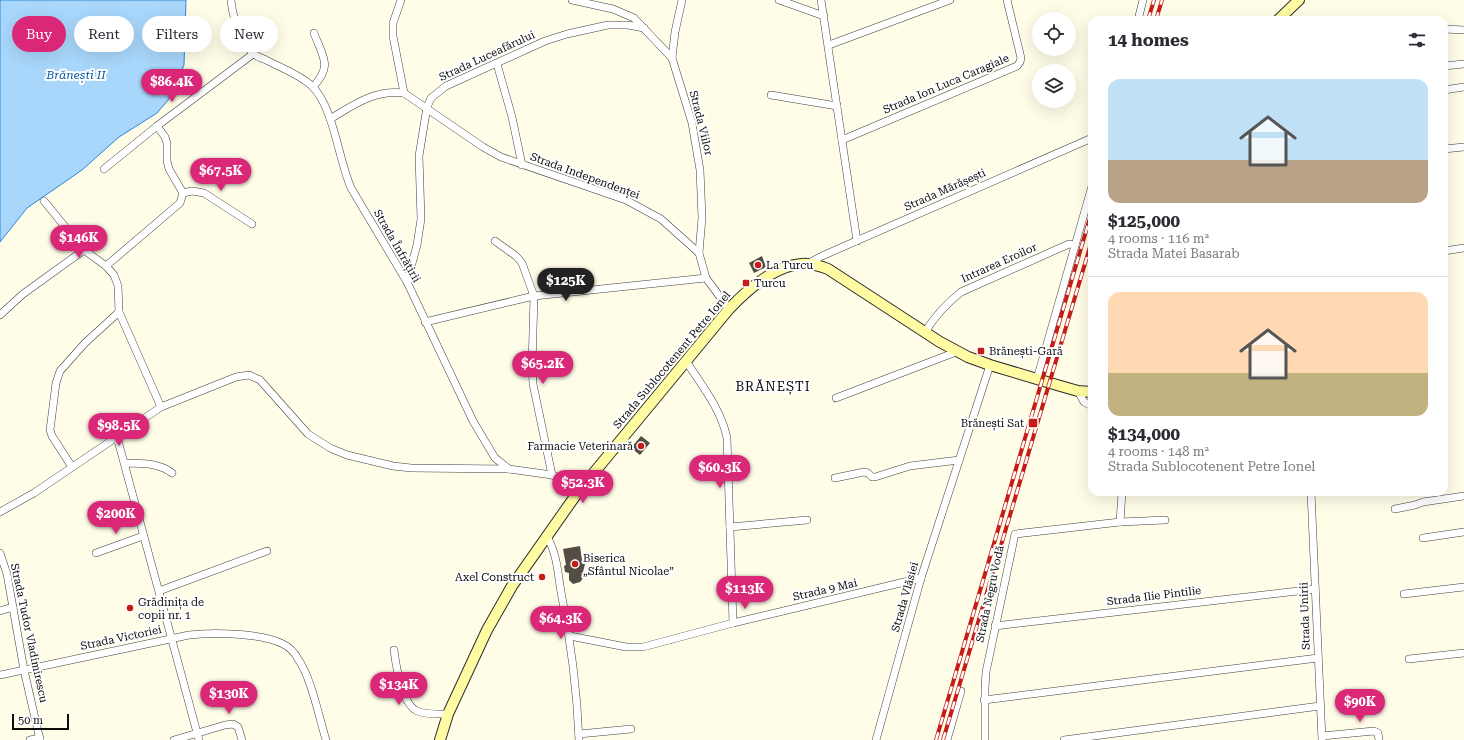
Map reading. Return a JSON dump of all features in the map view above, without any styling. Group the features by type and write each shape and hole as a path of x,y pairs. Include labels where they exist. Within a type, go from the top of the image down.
{"main road":[{"path":"1284,16 1299,0"},
{"name":"Strada Sublocotenent Petre Ionel","path":"440,740 448,714 495,614 512,586 578,492 729,309 754,286 776,273 793,266 807,264 819,266 836,273 956,352 990,365 1078,391 1088,392"}],"street":[{"path":"104,169 156,126 254,54 238,28 234,16 232,0"},
{"path":"330,119 375,95 394,92 404,93 393,36 393,23 401,0"},
{"path":"572,0 624,13 634,18 672,58"},
{"name":"Strada Viilor","path":"682,0 675,32 672,58 692,123 700,170 702,218 699,253"},
{"path":"779,0 824,16"},
{"path":"821,0 857,241"},
{"path":"829,46 950,0"},
{"name":"Strada Ion Luca Caragiale","path":"842,140 1017,66 1021,58 1007,0"},
{"path":"1139,16 1143,0"},
{"name":"Strada Luceafărului","path":"407,282 417,245 421,219 419,156 427,107 431,98 446,86 545,41 573,32 608,25 628,25 644,28"},
{"path":"1448,29 1464,30"},
{"path":"313,87 322,78 325,69 325,62 314,33"},
{"name":"Strada Înfrățirii","path":"254,54 299,76 313,87 330,119 342,166 351,188 407,282 473,421 495,458 509,469"},
{"path":"497,64 512,117 522,165"},
{"path":"1448,66 1464,64"},
{"path":"1448,89 1464,87"},
{"name":"Strada Independenței","path":"404,93 427,107 483,147 501,156 522,165 621,198 639,206 661,219 699,253"},
{"path":"771,95 837,106"},
{"path":"106,266 180,203 183,193 169,169 167,161 167,143 165,137 156,126"},
{"name":"Strada Mărășești","path":"807,264 1088,140"},
{"path":"1448,148 1464,146"},
{"path":"183,193 192,191 204,193 252,224"},
{"path":"1037,379 1088,200"},
{"path":"44,201 84,250 106,266 114,275 118,286 119,312 161,407"},
{"path":"496,241 516,256 522,263 534,296 532,366 533,384 552,475"},
{"name":"Intrarea Eroilor","path":"925,332 937,314 948,302 972,286 1069,244 1075,245"},
{"path":"1448,250 1464,248"},
{"path":"0,315 28,290 84,250"},
{"path":"699,253 706,278 729,309"},
{"path":"425,322 534,296 706,278"},
{"path":"72,467 52,436 50,430 57,377 65,365 119,312"},
{"path":"836,398 956,352"},
{"path":"686,362 718,411 725,428 727,438 733,623"},
{"name":"Strada Vlăsiei","path":"876,740 922,578 990,365"},
{"path":"0,512 34,493 161,407 236,377 249,375 260,380 308,434 330,448 347,455 393,466 432,470 509,469 552,475 568,482 578,492"},
{"path":"1078,391 1084,402 1088,404"},
{"path":"117,437 199,737"},
{"path":"835,478 864,472 868,473 872,477 875,477 910,466 959,460"},
{"path":"125,463 158,465 172,473"},
{"path":"1120,522 1122,496"},
{"name":"Strada Unirii","path":"1311,496 1322,738"},
{"path":"1394,509 1411,507 1423,502 1464,496"},
{"path":"730,527 807,520"},
{"name":"Strada Negru Vodă","path":"985,740 984,700 986,672 1014,534 1120,522 1165,520"},
{"path":"1423,538 1464,532"},
{"path":"96,553 143,536"},
{"path":"547,537 553,550 570,636 577,689 579,737 630,729"},
{"path":"158,590 267,551"},
{"name":"Strada Tudor Vladimirescu","path":"0,553 7,574 24,670 40,739"},
{"name":"Strada 9 Mai","path":"570,636 626,647 639,647 922,578"},
{"path":"1404,594 1464,587"},
{"name":"Strada Ilie Pintilie","path":"995,626 1315,589"},
{"path":"0,611 13,607"},
{"name":"Strada Victoriei","path":"0,675 197,634 214,633 249,636 283,644 290,649 298,659 306,675 326,740"},
{"path":"394,650 396,666 408,704 418,712 448,714"},
{"path":"1409,659 1464,653"},
{"path":"984,700 1318,658"},
{"path":"947,740 961,690"},
{"path":"1064,740 1320,706"},
{"path":"174,740 199,737 233,724 238,727 242,740"},
{"path":"1322,738 1374,731 1378,734 1379,740"},
{"path":"30,740 40,739"}],"water":[{"name":"Brănești II","path":"0,0 186,0 186,16 142,16 142,52 184,52 184,65 169,99 157,113 119,137 82,170 27,208 0,242"}],"building":[{"name":"La Turcu","path":"762,256 766,267 754,273 749,263"},
{"name":"Farmacie Veterinară","path":"641,436 650,443 640,455 631,448"},
{"name":"Biserica „Sfântul Nicolae”","path":"580,546 582,560 585,564 583,572 584,577 580,582 573,584 569,580 569,573 565,572 564,566 566,565 563,549"}],"railway":[{"path":"1149,16 1154,0"},
{"path":"1157,16 1162,0"},
{"path":"936,740 1088,225"},
{"path":"943,740 1088,253"}],"place":[{"name":"La Turcu","path":"758,265"},
{"name":"Turcu","path":"746,283"},
{"name":"Brănești-Gară","path":"981,351"},
{"name":"Brănești Sat","path":"1033,423"},
{"name":"Farmacie Veterinară","path":"641,446"},
{"name":"Biserica „Sfântul Nicolae”","path":"575,564"},
{"name":"Axel Construct","path":"542,577"},
{"name":"Grădinița de copii nr. 1","path":"130,608"}],"district":[{"name":"BRĂNEȘTI","path":"773,386"}]}
